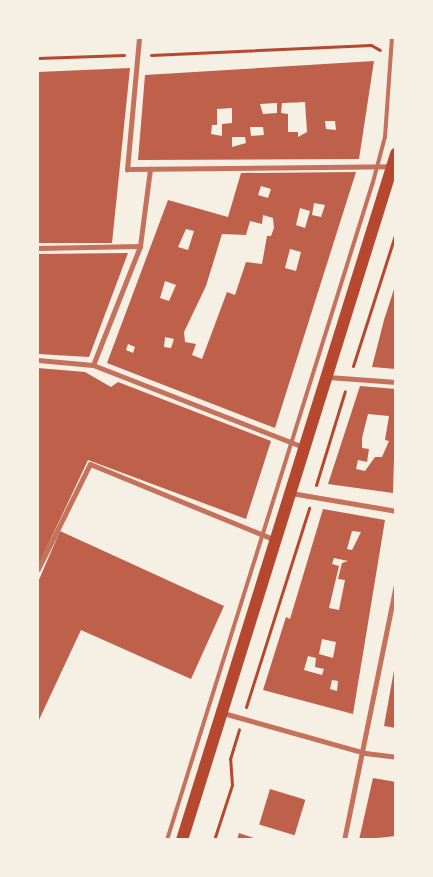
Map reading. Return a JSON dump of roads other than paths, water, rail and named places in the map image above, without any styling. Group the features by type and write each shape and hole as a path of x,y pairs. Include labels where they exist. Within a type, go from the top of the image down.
{"main road":[{"path":"182,840 325,377 391,189 394,160"}],"street":[{"path":"139,38 126,169 377,166 394,160"},
{"path":"93,365 140,246 150,169"},
{"path":"38,248 140,246"},
{"path":"38,360 93,365 304,447"},
{"path":"325,377 396,382"},
{"path":"38,569 90,464 276,540"},
{"path":"290,493 396,512"},
{"path":"344,840 365,753 396,584"},
{"path":"222,712 365,753 396,757"}],"lane":[{"path":"167,840 377,166 385,137 392,38"}]}
